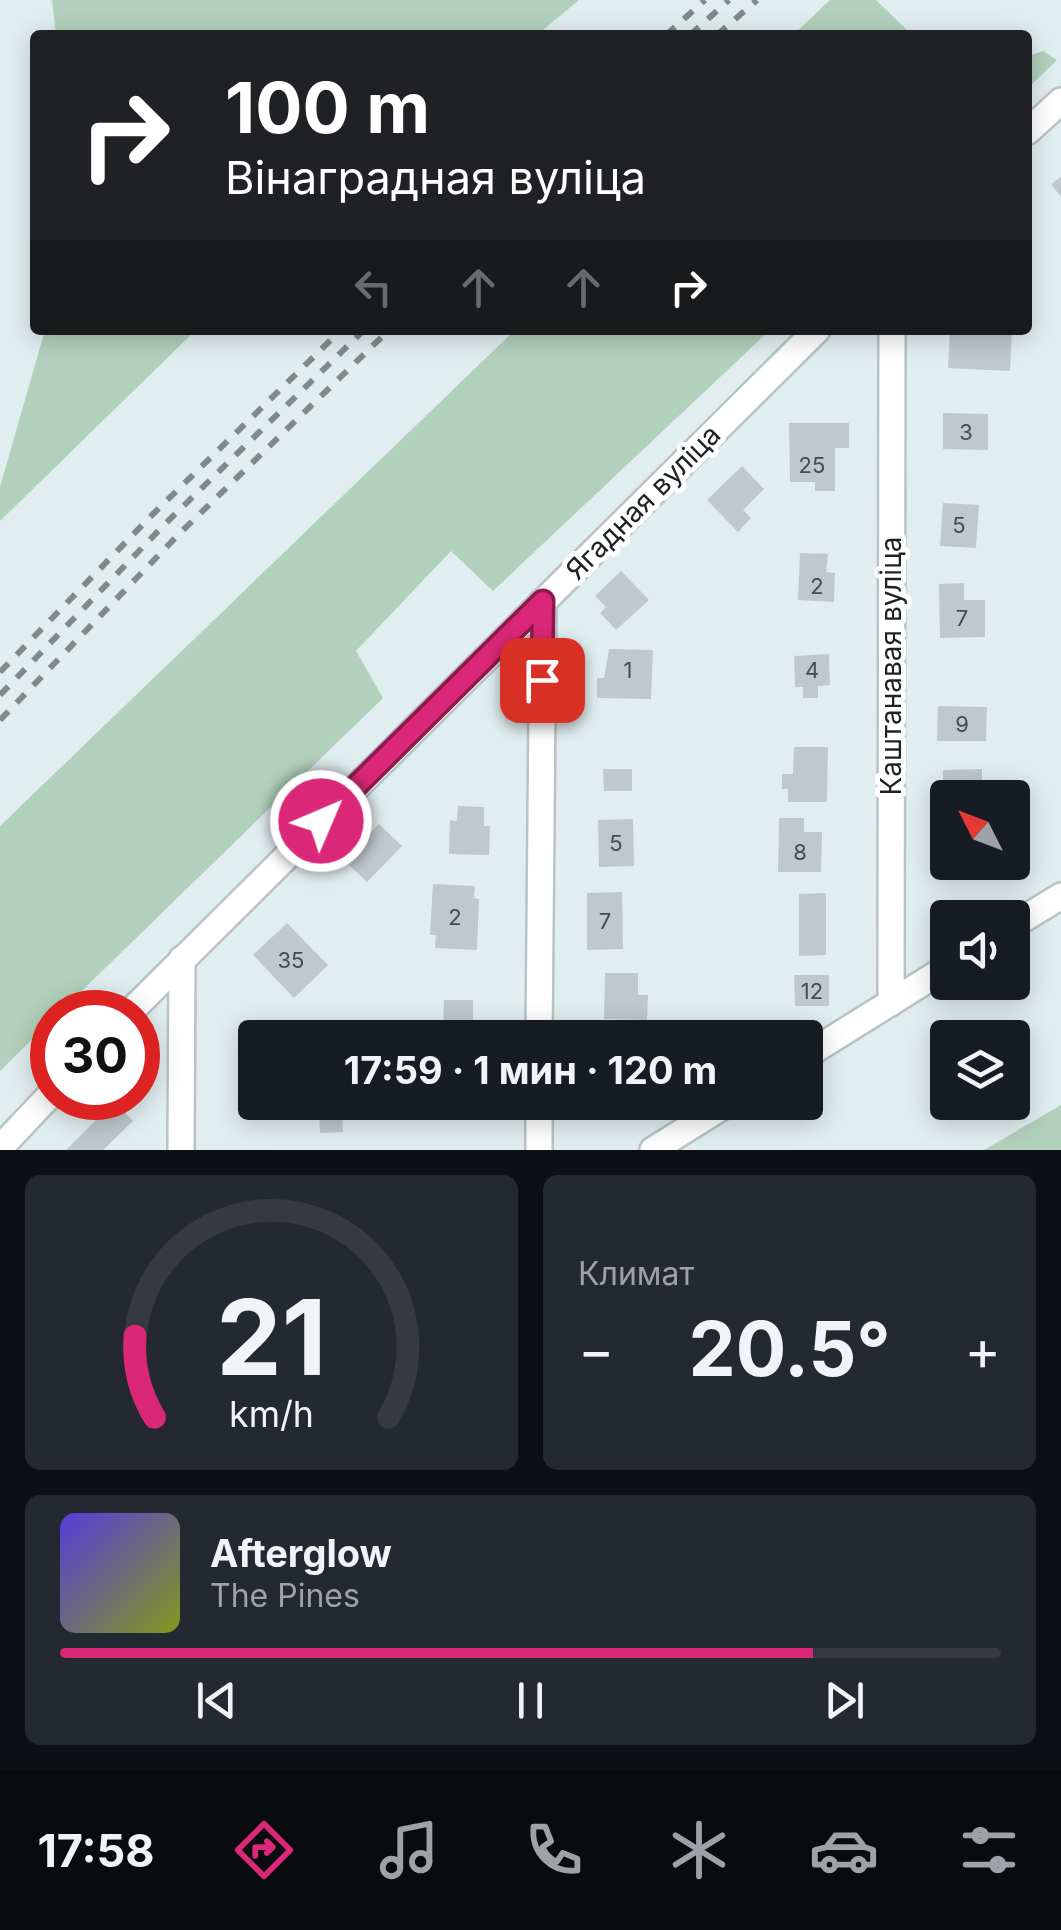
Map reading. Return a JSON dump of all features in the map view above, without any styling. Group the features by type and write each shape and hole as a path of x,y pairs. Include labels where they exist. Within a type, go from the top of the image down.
{"street":[{"path":"1032,127 1061,100"},
{"name":"Ягадная вуліца","path":"152,990 812,335"},
{"name":"Каштанавая вуліца","path":"891,1003 892,335"},
{"path":"540,1020 543,601"},
{"path":"1030,915 1061,896"},
{"path":"182,959 182,1150"},
{"path":"823,1045 930,979"},
{"path":"0,1148 30,1116"},
{"path":"538,1150 539,1120"},
{"path":"653,1150 701,1120"}],"green space":[{"path":"52,0 579,0 543,30 55,30"},
{"path":"830,0 876,0 907,30 798,30"},
{"path":"1043,51 1057,60 1032,84 1032,55"},
{"path":"44,335 191,335 0,521 0,487"},
{"path":"510,335 765,335 493,591 451,551 356,651 383,698 83,990 30,990 30,1042 0,1071 0,826"},
{"path":"1061,1105 1061,1150 984,1150"}],"building":[{"path":"1061,177 1061,197 1051,184"},
{"path":"950,335 1012,335 1010,371 948,368"},
{"path":"943,413 988,414 988,450 943,449"},
{"path":"789,423 849,423 849,448 835,448 835,491 815,491 815,482 790,482"},
{"path":"742,466 764,489 743,510 751,518 738,532 707,500"},
{"path":"943,503 979,505 976,548 940,546"},
{"path":"800,553 828,554 826,572 835,573 834,602 798,600"},
{"path":"621,571 649,600 616,630 600,613 606,607 595,596"},
{"path":"964,583 964,600 985,600 985,637 940,638 939,584"},
{"path":"609,649 653,650 651,699 597,698 597,678 604,678"},
{"path":"829,654 830,685 818,686 818,698 803,698 803,687 795,687 794,656"},
{"path":"938,706 987,707 986,741 937,741"},
{"path":"794,747 828,747 827,802 788,802 788,789 782,789 782,774 793,774"},
{"path":"603,769 632,769 632,791 604,791"},
{"path":"982,769 982,780 943,780 943,770"},
{"path":"458,806 484,807 484,826 490,826 489,855 449,854 450,820 457,821"},
{"path":"779,818 804,818 804,832 822,832 821,872 778,872"},
{"path":"633,819 634,866 599,867 598,820"},
{"path":"379,824 402,846 367,882 344,860"},
{"path":"433,884 475,886 474,898 479,899 477,950 435,948 436,935 430,935"},
{"path":"622,892 623,949 587,950 587,893"},
{"path":"826,893 826,955 799,956 799,894"},
{"path":"287,923 328,965 294,998 253,955"},
{"path":"605,973 638,973 638,995 648,995 647,1020 604,1019"},
{"path":"794,975 829,975 829,1006 795,1006"},
{"path":"444,1000 473,1000 473,1020 443,1020"},
{"path":"96,1120 133,1121 103,1150 66,1150"},
{"path":"320,1120 342,1120 343,1132 320,1133"}],"railway":[{"path":"672,30 705,0"},
{"path":"696,30 729,0"},
{"path":"723,30 757,0"},
{"path":"0,672 152,515 336,335"},
{"path":"0,695 166,523 359,335"},
{"path":"0,720 179,534 384,335"}],"route":[{"path":"321,821 543,601 542,680"}]}
